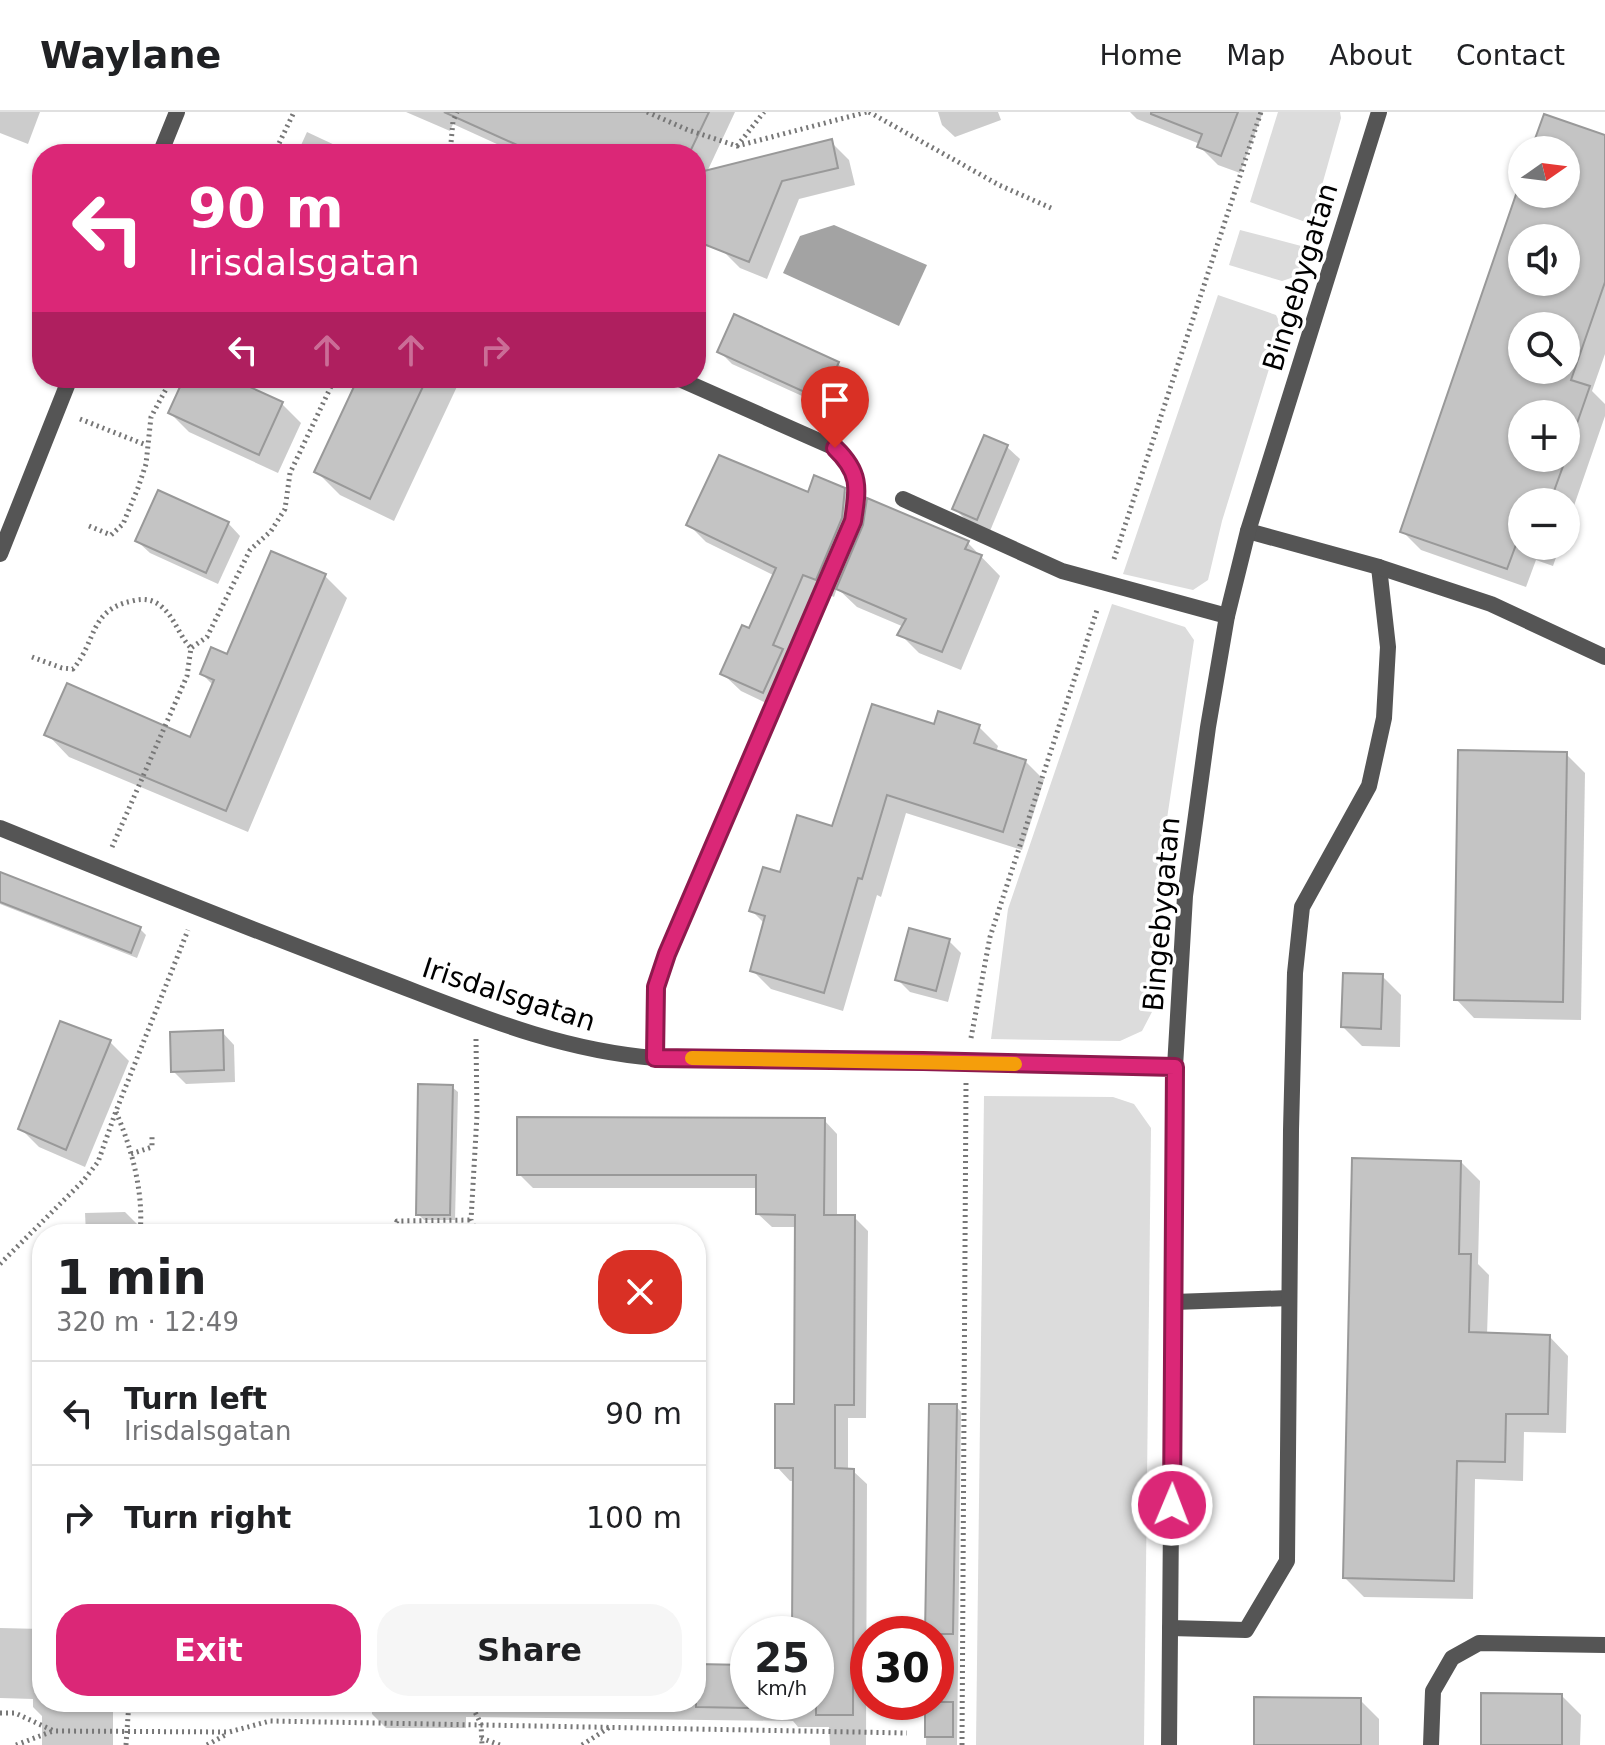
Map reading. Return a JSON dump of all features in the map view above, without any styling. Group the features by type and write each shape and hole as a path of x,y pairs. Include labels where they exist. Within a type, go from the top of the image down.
{"street":[{"path":"164,144 177,112"},
{"name":"Bingebygatan","path":"1169,1745 1175,1067 1185,896 1227,616 1248,531 1379,112"},
{"path":"0,554 66,388"},
{"path":"655,1058 656,987 667,954 853,521 858,490 849,462 835,448 700,388"},
{"path":"903,499 1062,571 1227,616"},
{"path":"1248,531 1379,567 1491,604 1605,657"},
{"path":"1170,1628 1246,1630 1287,1561 1295,973 1302,907 1369,786 1384,718 1388,647 1379,567"},
{"name":"Irisdalsgatan","path":"0,828 475,1014 540,1038 611,1054 655,1058 1175,1067"},
{"path":"1174,1302 1289,1298"},
{"path":"1431,1745 1433,1691 1452,1658 1479,1643 1605,1645"}],"path":[{"path":"279,144 294,112"},
{"path":"451,144 457,112"},
{"path":"647,112 737,146 868,112 999,185 1051,208"},
{"path":"737,146 764,112"},
{"path":"89,526 111,535 123,524 146,464 151,417 167,388"},
{"path":"102,870 187,676 191,648 207,637 250,550 271,531 285,509 290,473 330,388"},
{"path":"57,410 146,445"},
{"path":"32,657 73,669 81,660 102,614 114,606 148,599 169,614 180,637 191,648"},
{"path":"40,1224 98,1162 197,907"},
{"path":"473,1224 477,1115 475,1014"},
{"path":"962,1745 967,1062"},
{"path":"116,1111 138,1183 140,1224"},
{"path":"131,1154 152,1147 152,1134"},
{"path":"396,1224 397,1221 471,1220"},
{"path":"0,1264 32,1232"},
{"path":"126,1745 129,1712"},
{"path":"475,1712 481,1724 481,1742 500,1745"},
{"path":"0,1713 15,1713 54,1731"},
{"path":"207,1745 229,1732 270,1721 907,1733"},
{"path":"582,1745 611,1726"},
{"path":"16,1745 54,1731 229,1732"}],"shaded area":[{"path":"1278,112 1340,112 1341,118 1311,224 1250,202"},
{"path":"834,225 927,265 899,326 783,273 800,236"},
{"path":"1240,230 1305,247 1297,276 1282,281 1229,265"},
{"path":"1218,295 1276,315 1282,327 1222,521 1208,580 1193,590 1123,574"},
{"path":"1112,604 1185,627 1194,640 1163,845 1153,1010 1142,1031 1120,1041 991,1039 1008,909"},
{"path":"984,1096 1113,1097 1134,1104 1151,1128 1144,1745 976,1745"}],"building":[{"path":"444,112 709,112 694,144 515,144"},
{"path":"1151,112 1238,112 1221,156 1197,147 1202,134"},
{"path":"1544,114 1605,135 1605,282 1580,354 1580,312 1508,312 1508,384 1580,383 1590,386 1580,415 1580,400 1508,400 1508,472 1561,472 1555,488 1508,488 1510,560 1507,569 1400,532 1511,208 1580,208 1580,136 1536,136"},
{"path":"832,139 838,168 782,181 749,262 706,245 706,170"},
{"path":"734,314 839,362 822,400 717,352"},
{"path":"179,388 252,388 283,402 259,455 168,413"},
{"path":"353,388 422,388 370,499 314,472"},
{"path":"984,435 1008,445 977,520 952,509"},
{"path":"719,455 808,492 814,475 845,488 842,518 816,580 803,575 773,645 783,649 763,693 720,674 742,625 749,628 776,568 686,525"},
{"path":"158,490 229,522 206,573 135,541"},
{"path":"867,498 969,541 965,549 982,555 942,652 897,635 906,619 836,589 863,525"},
{"path":"271,551 326,574 226,811 44,735 67,683 190,737 214,680 200,674 211,647 227,654"},
{"path":"872,704 934,724 938,711 980,725 974,743 1026,760 1003,832 887,795 862,879 858,878 824,993 750,971 765,916 749,911 763,867 780,872 797,815 832,826"},
{"path":"1458,750 1567,752 1563,1002 1454,1000"},
{"path":"0,872 141,927 131,953 0,902"},
{"path":"909,928 950,939 936,991 895,980"},
{"path":"1343,973 1383,974 1381,1029 1341,1027"},
{"path":"60,1021 111,1040 66,1150 18,1129"},
{"path":"223,1030 224,1070 171,1072 170,1032"},
{"path":"418,1084 453,1085 450,1215 416,1215"},
{"path":"517,1117 825,1118 824,1215 855,1215 854,1405 835,1405 835,1468 854,1469 850,1715 834,1715 834,1616 792,1616 793,1468 775,1468 775,1404 794,1404 795,1215 756,1214 756,1175 517,1175"},
{"path":"1352,1158 1461,1161 1459,1254 1471,1254 1469,1332 1550,1335 1548,1414 1506,1414 1505,1462 1457,1461 1454,1581 1343,1578"},
{"path":"929,1404 957,1404 953,1616 925,1616"},
{"path":"706,1664 730,1665 730,1708 706,1707"},
{"path":"1481,1693 1562,1694 1562,1745 1481,1745"},
{"path":"1254,1697 1361,1698 1361,1745 1254,1745"},
{"path":"925,1720 953,1720 953,1737 925,1737"}],"slow traffic":[{"path":"692,1058 1015,1064"}],"route":[{"path":"835,448 849,462 858,490 853,521 667,954 656,987 655,1058 1175,1067 1172,1505"}]}
